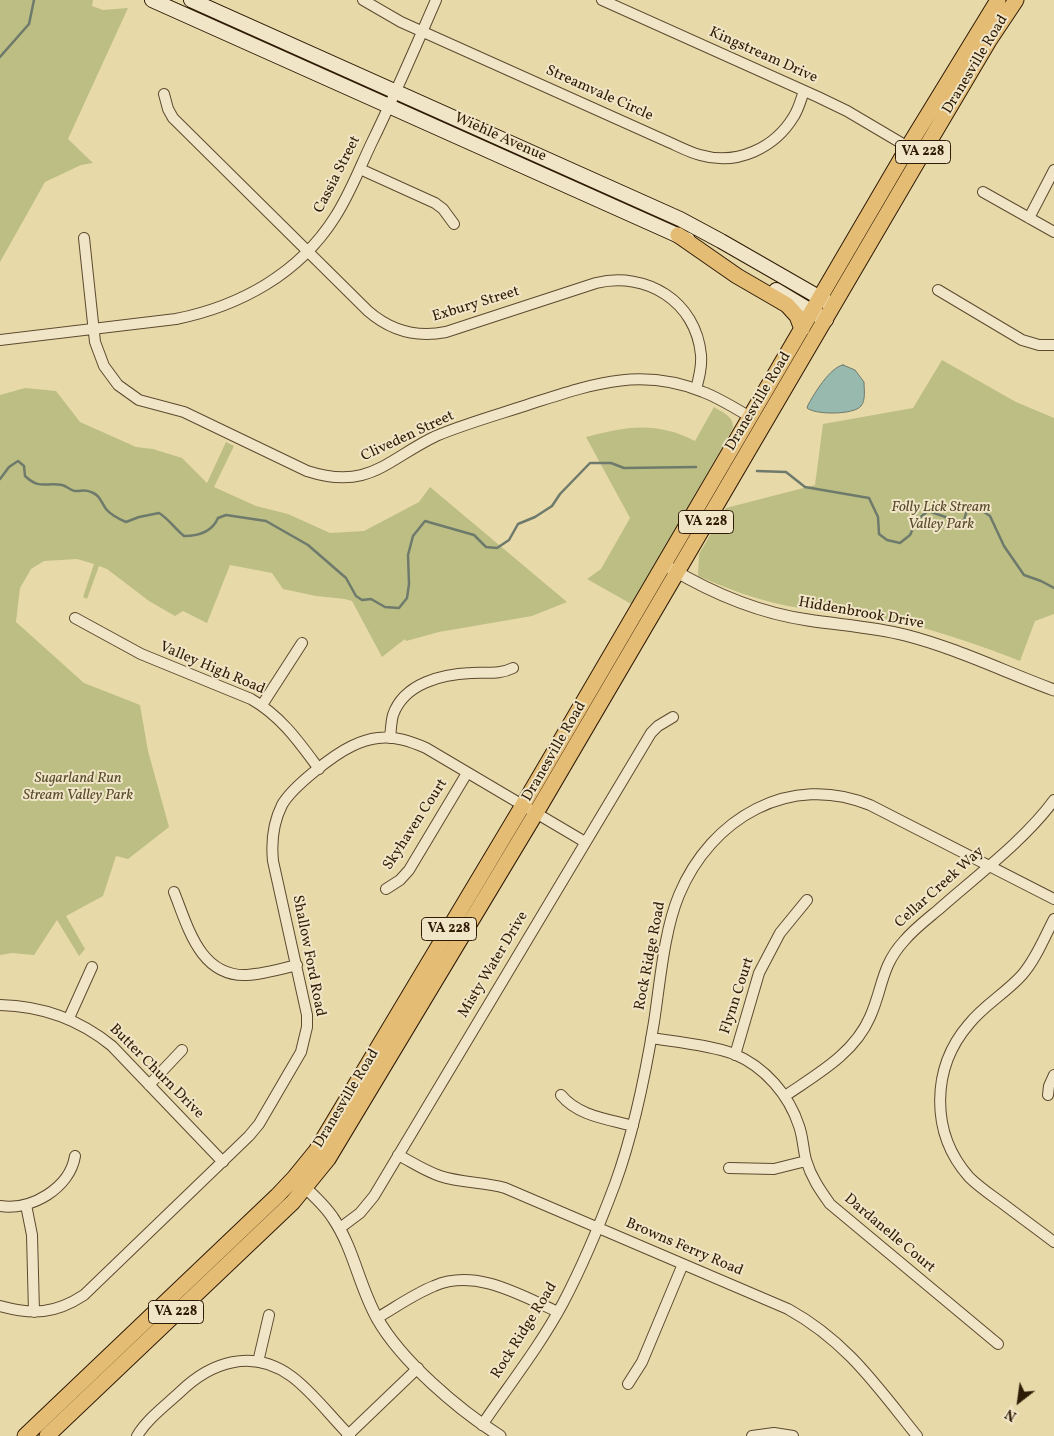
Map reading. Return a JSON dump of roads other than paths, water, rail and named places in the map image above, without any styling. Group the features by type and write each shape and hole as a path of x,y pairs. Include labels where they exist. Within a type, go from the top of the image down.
{"main road":[{"name":"Wiehle Avenue","path":"152,0 678,235 819,316"},
{"name":"Wiehle Avenue","path":"191,0 698,228 827,302"},
{"name":"Dranesville Road","path":"46,1436 300,1183 324,1138 529,809 819,316 908,147 998,0"},
{"name":"Dranesville Road","path":"827,302 1016,0"},
{"path":"678,235 737,276 787,305 797,316 802,329"},
{"name":"Dranesville Road","path":"670,569 750,417 802,329 819,316"},
{"name":"Dranesville Road","path":"26,1436 300,1183"}],"street":[{"name":"Streamvale Circle","path":"362,0 383,13 422,31 664,140 699,155 712,158 736,157 766,146 787,127 795,115 804,91"},
{"name":"Cassia Street","path":"0,340 176,319 214,310 255,292 291,267 308,252 345,200 396,92 436,0"},
{"name":"Kingstream Drive","path":"602,0 621,4 847,111 908,147"},
{"name":"Exbury Street","path":"164,94 173,118 376,318 398,330 422,335 446,332 605,281 628,280 651,286 674,301 684,311 694,327 701,356 696,389"},
{"path":"360,169 435,203 444,209 454,224"},
{"path":"1029,218 1054,170"},
{"path":"983,192 1054,232"},
{"name":"Cliveden Street","path":"84,238 95,342 104,366 118,385 128,393 150,404 184,412 307,471 332,477 359,476 372,472 437,436 604,382 639,379 658,380 696,389 750,417"},
{"path":"938,290 1022,340 1039,345 1054,345"},
{"name":"Hiddenbrook Drive","path":"670,569 728,598 750,606 806,620 903,634 930,642 1054,690"},
{"name":"Valley High Road","path":"75,618 141,654 262,705 289,728 319,769"},
{"path":"262,705 302,643"},
{"path":"390,738 397,708 408,695 421,685 447,675 496,674 513,668"},
{"name":"Misty Water Drive","path":"340,1228 360,1213 369,1203 651,733 658,726 673,717"},
{"name":"Shallow Ford Road","path":"0,1306 34,1312 60,1308 84,1294 249,1136 301,1052 308,1015 273,861 272,839 277,818 283,804 296,788 319,769 352,745 365,741 390,738 404,740 426,748 585,842"},
{"name":"Skyhaven Court","path":"386,889 400,880 409,870 467,773"},
{"name":"Rock Ridge Road","path":"482,1425 558,1312 597,1227 615,1183 633,1126 651,1038 669,928 680,895 696,863 713,842 731,825 773,801 797,795 822,794 848,798 870,805 1054,899"},
{"name":"Cellar Creek Way","path":"785,1096 829,1066 850,1048 871,1016 886,967 902,942 1029,829 1054,800"},
{"path":"174,892 196,945 203,955 220,969 233,974 245,975 297,965"},
{"name":"Flynn Court","path":"735,1055 751,996 763,964 780,933 807,900"},
{"path":"1054,919 1038,951 1023,974 975,1017 959,1036 949,1055 942,1076 940,1104 941,1119 947,1140 962,1168 982,1188 1054,1242"},
{"path":"69,1018 92,966"},
{"name":"Butter Churn Drive","path":"0,1005 38,1008 69,1018 106,1041 223,1162"},
{"name":"Dardanelle Court","path":"651,1038 710,1048 735,1055 761,1070 785,1096 799,1125 806,1161 813,1178 830,1204 998,1344"},
{"path":"149,1084 182,1050"},
{"path":"1048,1095 1049,1086 1054,1075"},
{"path":"561,1095 567,1102 584,1112 633,1126"},
{"name":"Browns Ferry Road","path":"398,1155 440,1176 505,1188 788,1309 822,1330 852,1357 917,1436"},
{"path":"0,1206 26,1205 49,1193 70,1171 75,1156"},
{"path":"729,1168 774,1169 806,1161"},
{"path":"300,1183 328,1211 340,1228 351,1252 366,1296 377,1318 389,1335 448,1398 482,1425 500,1436"},
{"path":"26,1205 32,1235 34,1312"},
{"path":"628,1384 642,1362 684,1264"},
{"path":"377,1318 435,1285 454,1280 492,1284 558,1312"},
{"path":"258,1362 269,1314"},
{"path":"137,1436 146,1424 197,1376 207,1370 233,1362 258,1362 270,1365 290,1375 348,1435 418,1368"},
{"path":"752,1436 774,1433 793,1436"}],"water":[{"path":"843,365 855,370 864,382 863,404 851,411 834,413 818,412 807,408 814,394 828,376"}],"waterway":[{"path":"0,57 29,24 34,0"},
{"path":"0,479 9,467 18,461 24,466 25,476 35,483 62,485 74,491 85,490 94,493 110,513 126,522 159,513 184,536 204,532 212,527 218,518 226,515 266,521 308,545 346,578 356,596 362,600 371,599 385,607 399,608 407,598 409,584 408,555 413,536 425,521 474,535 486,547 497,548 509,540 518,524 535,517 552,506 560,494 590,463 611,463 624,468 696,467"},
{"path":"757,471 786,472 805,487 869,498 878,517 879,534 887,540 900,543 910,535 917,520 928,511 957,521 964,520 967,510 976,507 990,516 1004,546 1024,575 1054,588"}],"park label":[{"name":"Folly Lick Stream Valley Park","path":"941,516"},
{"name":"Sugarland Run Stream Valley Park","path":"78,788"}]}
